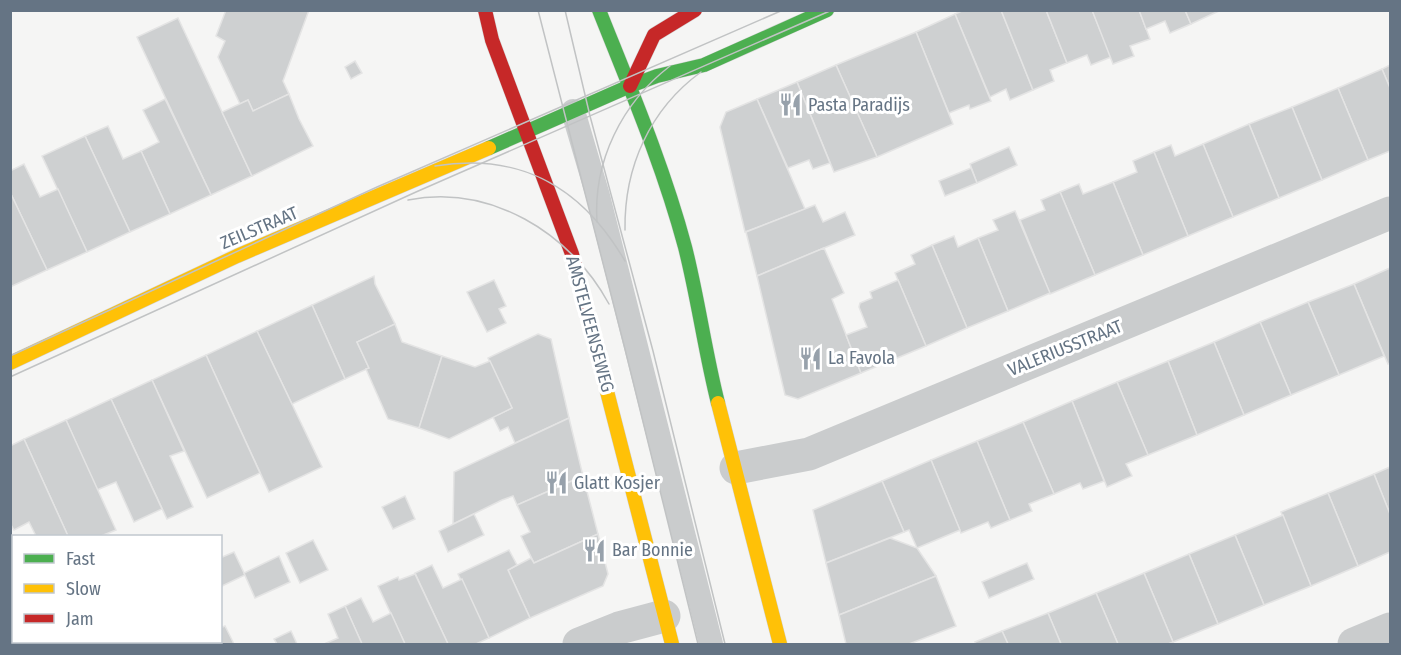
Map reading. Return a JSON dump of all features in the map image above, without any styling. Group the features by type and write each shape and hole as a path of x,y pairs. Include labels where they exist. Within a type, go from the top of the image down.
{"main road":[{"name":"AMSTELVEENSEWEG","path":"485,10 492,40 572,254 668,630"},
{"path":"599,10 661,167 685,248 706,356 780,645"},
{"path":"630,86 654,35 695,10"},
{"name":"ZEILSTRAAT","path":"10,363 237,256 630,86 657,76 704,64 828,10"}],"street":[{"name":"VALERIUSSTRAAT","path":"736,468 809,454 1390,213"},
{"path":"579,645 619,628 668,630"},
{"path":"1354,645 1390,629"}],"lane":[{"name":"AMSTELVEENSEWEG","path":"573,111 600,206 711,645"}],"building":[{"path":"226,10 309,10 283,81 289,94 253,111 248,100 240,104 218,57 225,41 216,36"},
{"path":"964,10 1001,10 1033,90 1010,100 1006,89 990,97 955,14"},
{"path":"1001,10 1046,10 1067,63 1050,70 1054,81 1033,90"},
{"path":"1046,10 1092,10 1111,57 1091,65 1087,55 1067,63"},
{"path":"1092,10 1139,10 1150,39 1130,46 1134,56 1113,64"},
{"path":"1139,10 1185,10 1191,24 1170,33 1165,21 1146,29"},
{"path":"1185,10 1221,10 1191,24"},
{"path":"955,14 991,101 970,109 969,105 949,113 916,32"},
{"path":"178,18 252,176 211,195 137,37"},
{"path":"916,32 953,124 877,157 836,65"},
{"path":"355,61 362,73 351,79 345,67"},
{"path":"836,65 877,157 834,172 797,82"},
{"path":"1390,65 1390,88 1382,69"},
{"path":"1382,69 1390,88 1390,151 1368,160 1338,88"},
{"path":"797,82 830,163 813,169 809,160 788,168 757,99"},
{"path":"1338,88 1368,160 1322,180 1292,107"},
{"path":"289,94 313,146 252,176 222,112 248,100 253,111"},
{"path":"165,99 211,195 170,214 141,151 159,142 143,110"},
{"path":"757,99 805,209 745,232 720,127 726,112"},
{"path":"1292,107 1322,180 1279,198 1249,124"},
{"path":"1249,124 1279,198 1233,217 1203,144"},
{"path":"108,126 123,159 141,151 170,214 130,232 85,136"},
{"path":"85,136 130,232 87,252 42,156"},
{"path":"1203,144 1233,217 1188,236 1154,152 1171,145 1175,156"},
{"path":"1009,147 1017,165 977,183 970,164"},
{"path":"1154,152 1188,236 1143,255 1113,182 1137,172 1133,161"},
{"path":"24,164 40,197 58,189 87,252 47,270 10,192 10,171"},
{"path":"971,168 977,183 945,196 939,181"},
{"path":"1113,182 1143,255 1095,275 1060,192 1079,184 1083,194"},
{"path":"10,192 47,270 10,287"},
{"path":"1060,192 1095,275 1050,294 1020,220 1045,210 1041,200"},
{"path":"815,205 823,222 845,212 855,235 757,276 746,232"},
{"path":"1015,211 1050,293 1008,311 978,238 998,230 993,220"},
{"path":"954,236 958,247 978,238 1008,311 967,328 932,245"},
{"path":"932,245 967,328 926,346 895,273 915,264 911,255"},
{"path":"824,248 844,293 832,299 861,373 798,399 785,395 757,276"},
{"path":"1390,268 1390,363 1388,364 1354,284"},
{"path":"374,276 375,284 395,324 357,342 369,368 345,379 312,305"},
{"path":"494,280 506,306 499,309 506,323 487,332 467,292"},
{"path":"898,280 926,346 861,373 846,335 867,327 859,307 860,303 872,298 870,292"},
{"path":"1354,284 1384,356 1339,375 1308,302"},
{"path":"1308,302 1339,375 1291,395 1260,322"},
{"path":"312,305 345,379 292,404 257,331"},
{"path":"1260,322 1291,395 1244,415 1214,342"},
{"path":"395,324 402,342 442,356 419,428 388,419 357,342"},
{"path":"257,331 322,467 269,492 206,355"},
{"path":"538,334 551,339 569,418 515,443 508,427 500,431 493,417 512,408 488,358"},
{"path":"1214,342 1244,415 1197,435 1168,361"},
{"path":"206,355 260,473 207,498 152,380"},
{"path":"442,356 475,367 490,361 512,408 449,439 419,428"},
{"path":"1168,361 1197,435 1148,455 1117,382"},
{"path":"152,380 184,451 170,456 193,507 167,519 111,399"},
{"path":"1117,382 1148,455 1126,464 1132,476 1107,487 1072,401"},
{"path":"111,399 162,509 134,522 116,482 97,490 66,420"},
{"path":"1072,401 1104,481 1083,489 1080,483 1054,494 1023,422"},
{"path":"569,418 583,476 517,505 513,496 502,500 453,524 454,472"},
{"path":"66,420 116,530 104,535 68,535 24,439"},
{"path":"1023,422 1054,494 1029,504 1032,511 1010,520 977,441"},
{"path":"24,439 68,535 36,535 29,522 14,530 10,523 10,446"},
{"path":"977,441 1010,520 991,528 988,522 961,533 931,460"},
{"path":"931,460 960,530 917,548 909,530 904,532 882,481"},
{"path":"1390,467 1390,514 1374,474"},
{"path":"1374,474 1390,514 1390,552 1358,566 1328,493"},
{"path":"583,476 598,534 534,563 521,536 530,532 517,505"},
{"path":"882,481 904,532 826,563 813,510"},
{"path":"1328,493 1358,566 1311,586 1281,512"},
{"path":"405,496 415,519 393,529 382,507"},
{"path":"474,514 484,535 448,552 439,531"},
{"path":"1283,515 1311,586 1264,605 1235,535"},
{"path":"598,534 608,574 603,586 530,618 508,570 531,558 534,563"},
{"path":"1235,535 1264,605 1218,624 1189,554"},
{"path":"890,538 917,548 936,576 839,615 826,563"},
{"path":"313,540 328,570 300,583 286,553"},
{"path":"509,550 517,565 508,570 530,618 489,638 458,574"},
{"path":"234,552 245,575 222,586 222,557"},
{"path":"1189,554 1218,624 1173,642 1144,573"},
{"path":"279,556 290,582 255,598 244,573"},
{"path":"1027,563 1034,579 989,598 982,582"},
{"path":"10,565 12,596 10,596"},
{"path":"432,565 443,588 462,579 489,638 476,644 448,644 415,573"},
{"path":"1144,573 1173,642 1168,644 1118,644 1096,593"},
{"path":"415,574 448,644 405,644 378,586 398,577 399,580"},
{"path":"936,576 956,626 909,644 846,644 839,615"},
{"path":"1096,593 1118,644 1061,644 1048,613"},
{"path":"361,598 373,622 391,613 405,644 362,644 345,606"},
{"path":"345,606 362,644 324,644 338,638 328,614"},
{"path":"1048,613 1061,644 1008,644 1002,631"},
{"path":"225,626 234,644 190,644 222,643 222,627"},
{"path":"291,631 297,644 277,644 274,639"},
{"path":"1002,631 1008,644 976,644 975,642"}],"tram line":[{"path":"538,10 698,644"},
{"path":"565,10 590,116 653,351 725,644"},
{"path":"10,356 377,187 783,10"},
{"path":"10,377 416,192 832,10"},
{"path":"597,222 600,177 614,135 638,97 670,66"},
{"path":"625,230 629,184 644,141 667,103 701,72"},
{"path":"435,166 466,163 495,165 522,170 546,180 569,195 589,213 608,235 625,261"},
{"path":"408,200 439,197 469,199 497,207 525,219 550,235 573,255 593,278 609,304"}],"traffic: fast":[{"path":"599,10 667,186 690,266 718,403"},
{"path":"489,148 630,86 657,76 704,65 827,10"}],"traffic: slow":[{"path":"10,363 237,256 489,148"},
{"path":"594,341 672,644"},
{"path":"718,403 780,644"}],"traffic: jam":[{"path":"485,10 492,40 572,254 594,341"},
{"path":"630,86 654,35 695,10"}],"place":[{"name":"Pasta Paradijs","path":"790,105"},
{"name":"La Favola","path":"810,358"},
{"name":"Glatt Kosjer","path":"556,483"},
{"name":"Bar Bonnie","path":"594,550"}]}
